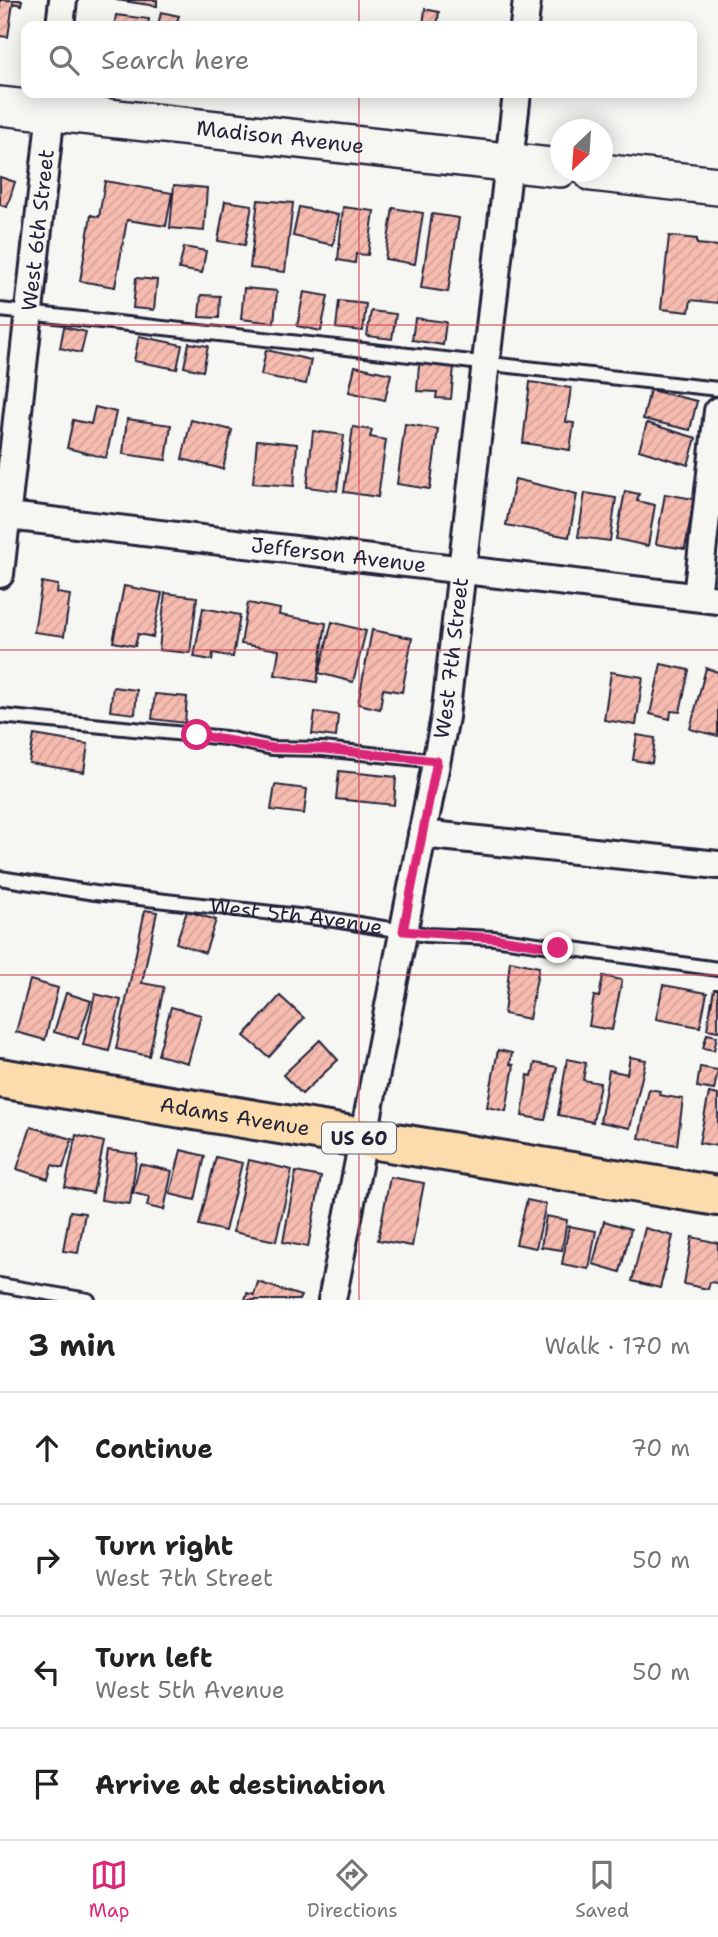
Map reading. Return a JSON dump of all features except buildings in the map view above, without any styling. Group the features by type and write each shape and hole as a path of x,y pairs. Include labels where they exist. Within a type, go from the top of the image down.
{"main road":[{"name":"Adams Avenue","path":"0,1078 718,1196"}],"street":[{"path":"61,21 63,0"},
{"path":"525,21 527,0"},
{"name":"West 7th Street","path":"332,1300 361,1138 437,761 465,568 516,98"},
{"name":"Madison Avenue","path":"0,106 52,102 550,167"},
{"name":"West 6th Street","path":"0,574 3,515 52,102"},
{"path":"613,174 718,186"},
{"path":"708,598 718,411"},
{"name":"Jefferson Avenue","path":"3,515 708,598"},
{"path":"422,834 718,865"}],"lane":[{"path":"0,310 718,389"},
{"path":"0,716 226,738 272,748 323,749 437,761"},
{"name":"West 5th Avenue","path":"0,878 96,893 334,920 403,931 494,938 718,969"},
{"path":"0,1286 88,1300"}],"route":[{"path":"197,735 272,748 351,751 437,761 403,931 427,935 494,938 558,948"}]}
